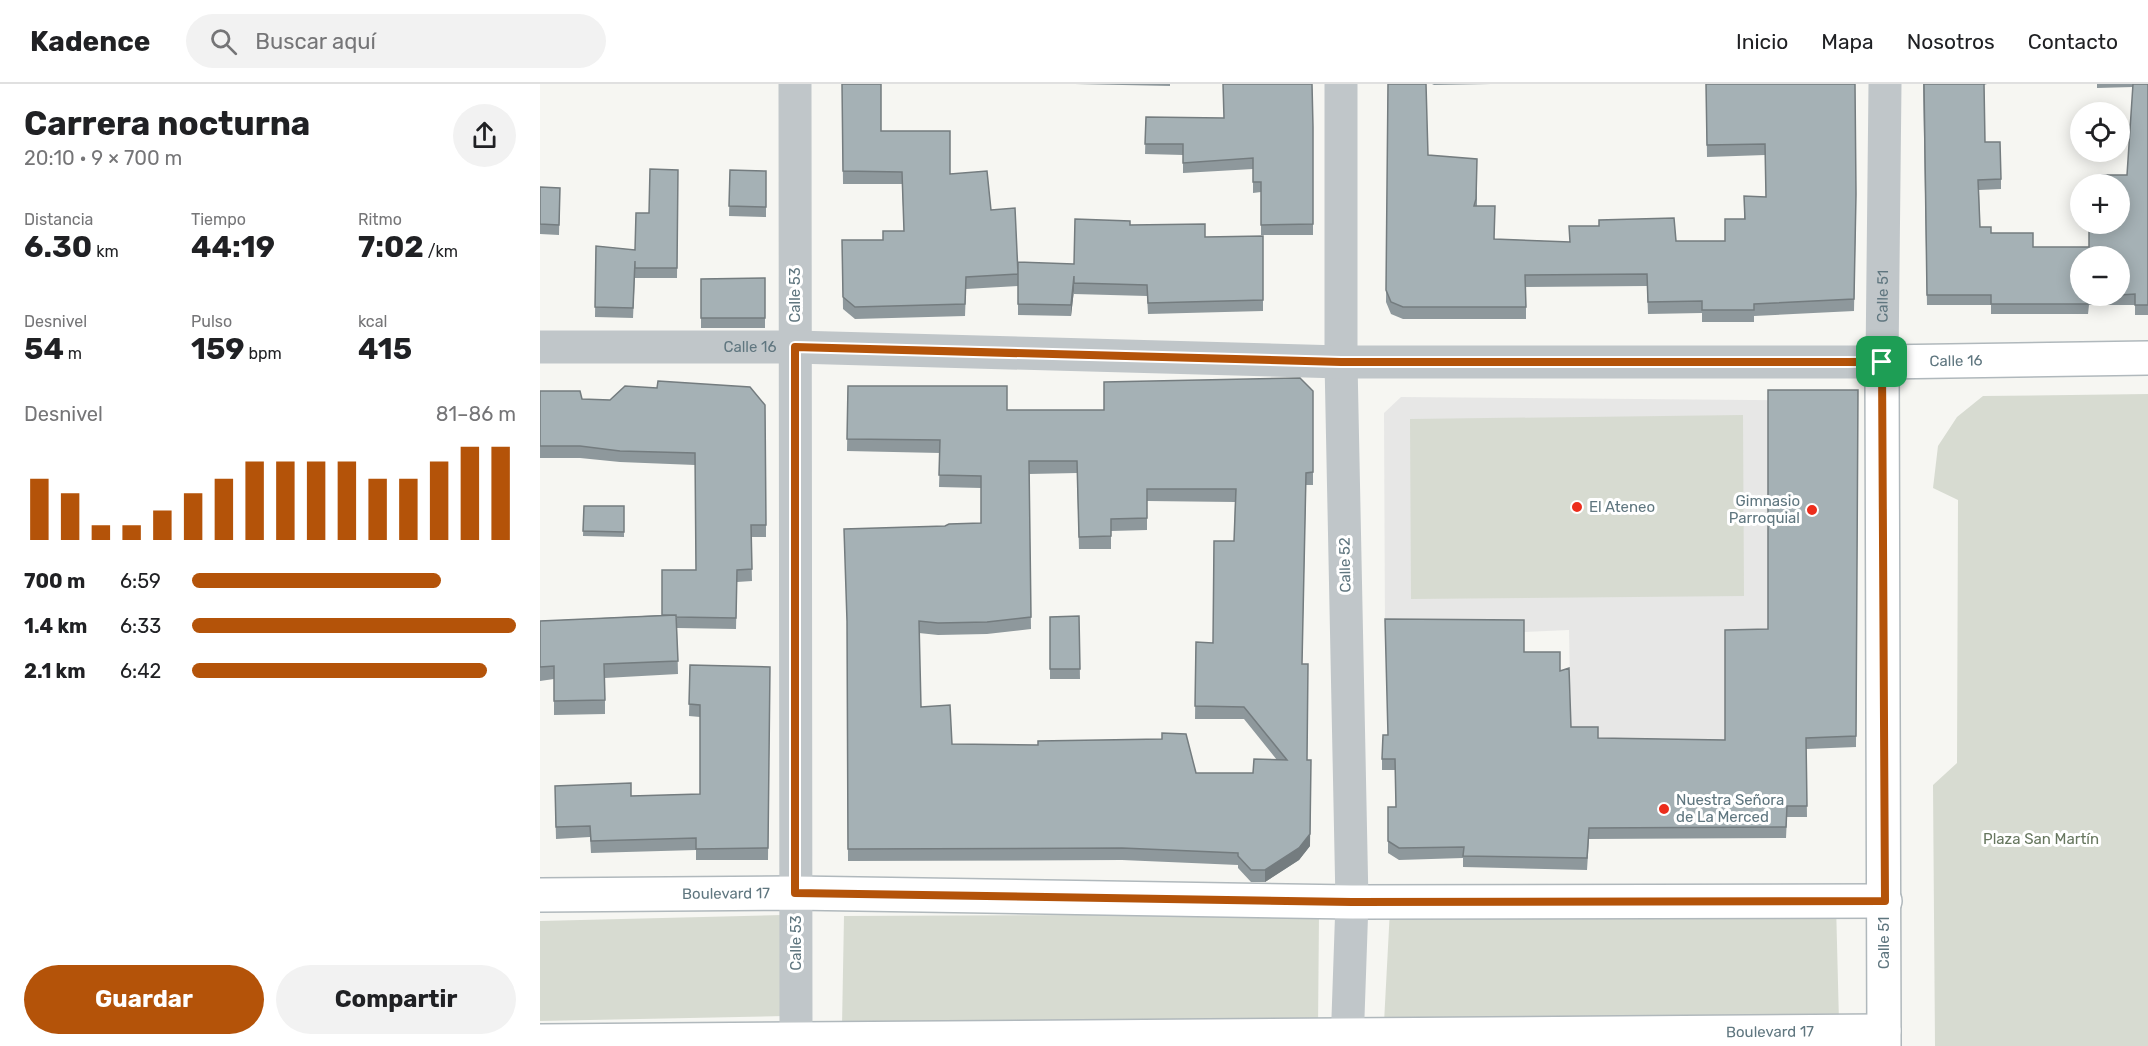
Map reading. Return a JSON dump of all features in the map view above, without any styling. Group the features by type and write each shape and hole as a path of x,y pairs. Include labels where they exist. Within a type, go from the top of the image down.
{"main road":[{"name":"Calle 16","path":"1882,362 2148,358"},
{"name":"Calle 51","path":"1882,362 1884,1038"},
{"name":"Boulevard 17","path":"540,895 795,893 1352,902 1885,901"},
{"name":"Boulevard 17","path":"540,1041 1347,1041 1884,1038"}],"street":[{"name":"Calle 53","path":"795,84 796,1042"},
{"name":"Calle 52","path":"1341,84 1341,362 1352,902 1347,1041"},
{"name":"Calle 51","path":"1882,362 1885,84"},
{"name":"Calle 16","path":"540,347 795,347 1341,362 1882,362"}],"shaded area":[{"path":"1401,397 1858,401 1856,747 1598,749 1571,739 1569,630 1385,631 1384,413"}],"green space":[{"name":"Plaza San Martín","path":"2148,394 2148,1046 1935,1046 1933,785 1957,763 1958,500 1933,488 1938,446 1957,417 1983,396"},
{"name":"El Ateneo","path":"1743,415 1744,596 1411,599 1410,419"},
{"path":"1836,904 1839,1022 1384,1023 1390,909"},
{"path":"1319,914 1318,1029 842,1026 844,916"},
{"path":"782,915 785,1016 540,1021 540,921"}],"building":[{"path":"842,84 881,84 881,131 950,131 950,174 987,171 991,210 1015,208 1018,274 966,277 965,304 855,307 843,297 842,240 883,240 883,231 904,231 902,172 843,171"},
{"path":"1223,84 1312,84 1313,224 1261,225 1261,182 1253,182 1253,158 1183,163 1183,144 1145,144 1146,117 1224,118"},
{"path":"1388,84 1426,84 1428,155 1477,159 1474,206 1495,206 1494,239 1570,242 1569,226 1599,226 1599,220 1674,218 1676,241 1725,241 1725,219 1745,219 1744,196 1766,197 1765,144 1707,145 1706,84 1855,84 1854,299 1754,304 1754,310 1702,310 1702,301 1648,302 1647,274 1525,275 1526,307 1403,307 1391,302 1386,290"},
{"path":"1924,84 1984,84 1985,142 2000,142 2001,179 1978,180 1980,227 1991,227 1991,233 2033,233 2033,247 2070,247 2070,304 1991,304 1991,295 1927,295"},
{"path":"2133,84 2148,84 2148,305 2135,305 2135,294 2130,294 2130,246 2089,246 2089,234 2130,234 2130,174 2127,174 2128,162 2130,162"},
{"path":"650,169 678,170 677,268 635,268 635,261 633,308 595,307 596,246 635,250 636,213 649,213"},
{"path":"730,170 766,171 766,207 729,206"},
{"path":"540,187 560,188 559,225 540,224"},
{"path":"1075,219 1130,221 1130,225 1205,224 1205,237 1263,236 1263,300 1148,303 1147,285 1074,283 1074,276 1071,305 1018,304 1018,262 1074,264"},
{"path":"765,278 765,318 701,318 701,279"},
{"path":"1300,378 1313,391 1313,472 1306,473 1302,664 1308,664 1307,760 1311,760 1310,834 1299,848 1265,870 1251,870 1238,856 1238,853 1122,848 848,849 847,621 844,529 981,523 981,476 939,475 940,440 847,439 848,386 1007,386 1007,410 1104,410 1104,382","holes":["1029,461 1077,461 1079,537 1111,536 1111,519 1147,518 1147,489 1236,489 1234,541 1214,541 1213,643 1196,642 1195,706 1244,707 1287,760 1254,759 1253,773 1196,773 1186,734 1162,733 1162,739 1038,741 1038,745 952,744 950,705 921,707 919,621 987,622 1031,617"]},
{"path":"658,381 750,387 765,405 766,525 751,525 752,569 737,570 736,618 662,615 662,570 696,570 695,453 620,451 580,446 540,446 540,391 580,391 582,399 610,400 625,386 657,388"},
{"path":"1768,390 1858,390 1856,736 1806,738 1807,806 1787,806 1786,827 1589,828 1587,858 1463,856 1464,847 1399,848 1388,841 1388,807 1396,807 1395,759 1382,759 1383,735 1388,735 1385,619 1524,620 1524,652 1560,652 1560,671 1569,668 1571,727 1598,727 1598,738 1725,740 1725,630 1768,629"},
{"path":"584,506 624,506 624,532 583,531"},
{"path":"676,615 678,661 604,664 605,700 554,701 554,666 540,667 540,621"},
{"path":"1079,616 1080,669 1050,669 1050,617"},
{"path":"690,665 770,667 768,848 696,849 696,838 591,841 590,826 556,827 555,786 631,783 631,796 700,794 700,705 689,704"}],"place":[{"name":"El Ateneo","path":"1577,507"},
{"name":"Gimnasio Parroquial","path":"1812,510"},
{"name":"Nuestra Señora de La Merced","path":"1664,809"}],"route":[{"path":"795,347 1341,362 1882,362 1885,901 1352,902 795,893 795,347"}]}
